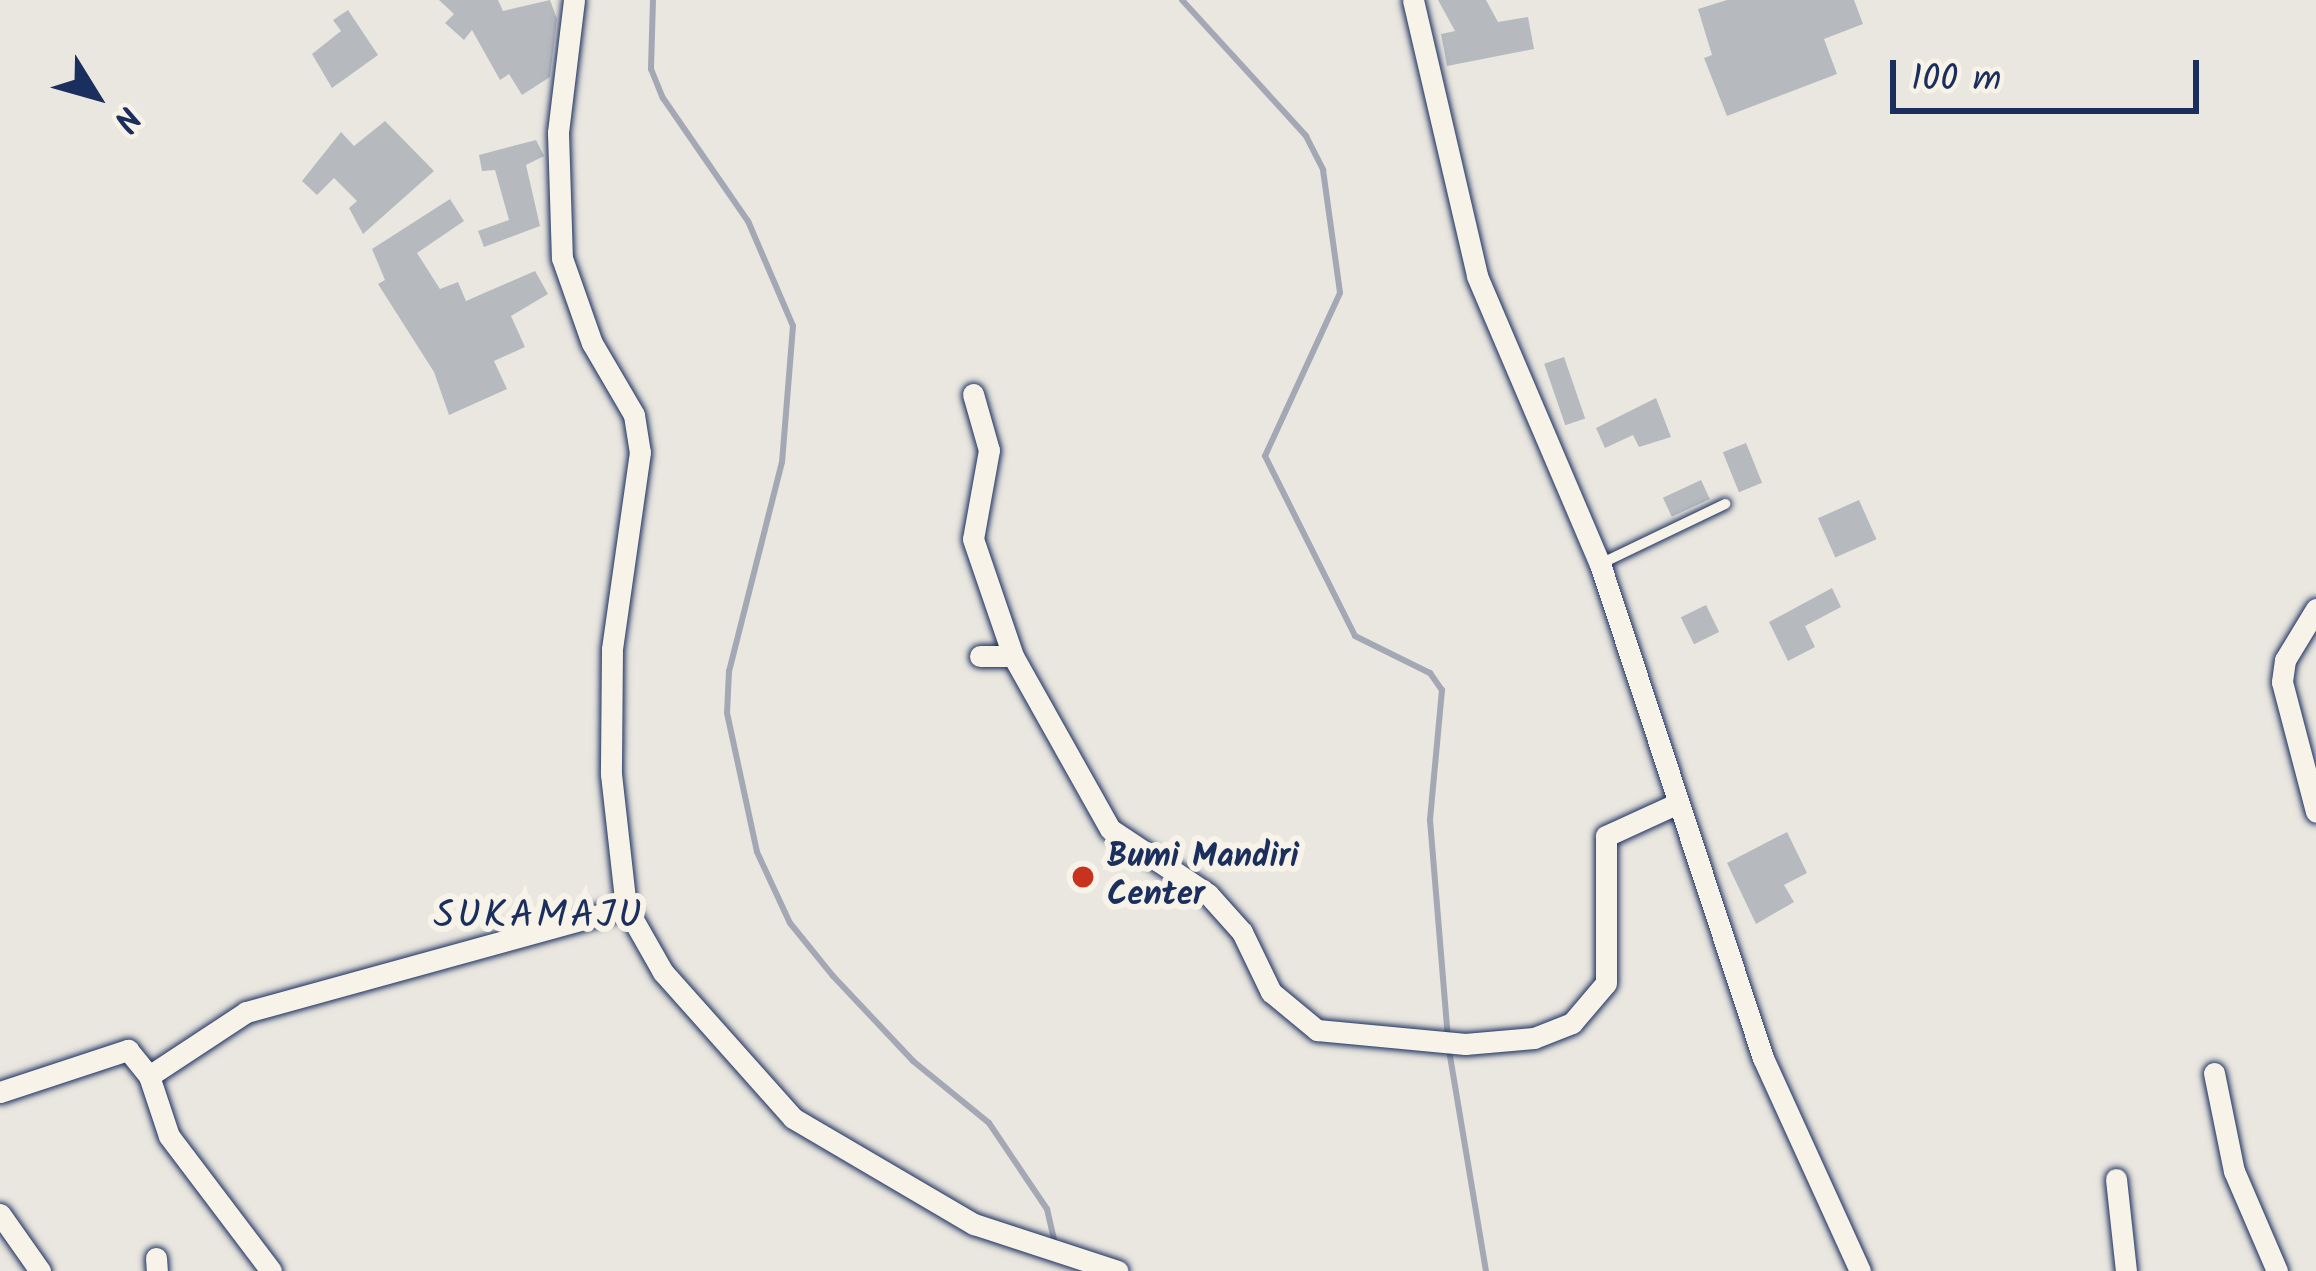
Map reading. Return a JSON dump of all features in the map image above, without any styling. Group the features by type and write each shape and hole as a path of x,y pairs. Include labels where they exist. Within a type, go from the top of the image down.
{"street":[{"path":"574,0 558,133 562,258 592,343 634,415 640,452 612,649 611,774 626,908 663,972 804,1126 974,1224 1118,1271"},
{"path":"1413,0 1477,276 1600,564 1763,1058 1860,1271"},
{"path":"973,394 989,450 973,539 1013,656 1110,829 1208,894 1241,932 1286,1010 1317,1030 1465,1044 1534,1038 1573,1023 1601,998 1610,942 1606,836 1678,803"},
{"path":"2316,609 2285,660 2282,682 2316,812"},
{"path":"980,656 1013,656"},
{"path":"149,1076 246,1012 626,908"},
{"path":"0,1092 121,1048 149,1076 170,1136 272,1271"},
{"path":"2214,1072 2234,1171 2277,1271"},
{"path":"2116,1179 2126,1271"},
{"path":"0,1214 40,1271"}],"lane":[{"path":"1600,564 1725,504"}],"building":[{"path":"439,0 498,0 503,11 550,0 557,19 550,77 522,95 509,74 500,80 472,30 464,40 445,23 454,14"},
{"path":"1438,0 1486,0 1498,22 1528,17 1534,49 1447,66 1441,34 1455,31"},
{"path":"1727,0 1854,0 1863,24 1824,39 1837,74 1727,116 1704,58 1712,55 1698,9"},
{"path":"348,10 378,55 332,88 312,54 341,31 333,20"},
{"path":"385,121 434,171 363,234 349,208 357,201 334,178 317,195 302,181 341,132 354,146"},
{"path":"536,140 544,156 526,165 540,226 484,247 478,231 509,220 495,170 482,171 479,155"},
{"path":"450,199 464,221 417,253 440,289 458,282 466,301 535,271 548,294 511,316 525,347 494,361 507,389 449,415 434,372 378,284 385,280 372,249"},
{"path":"1564,357 1585,418 1565,425 1544,364"},
{"path":"1656,398 1671,437 1639,447 1633,435 1605,448 1596,428"},
{"path":"1746,443 1762,483 1739,492 1723,452"},
{"path":"1701,480 1710,499 1672,517 1663,498"},
{"path":"1859,500 1876,539 1835,558 1818,518"},
{"path":"1832,588 1841,607 1805,626 1815,647 1788,661 1769,622"},
{"path":"1706,605 1719,632 1694,644 1681,617"},
{"path":"1787,832 1807,873 1784,885 1794,902 1756,924 1727,863"}],"waterway":[{"path":"653,0 651,69 663,98 748,221 793,326 782,462 729,671 727,713 757,852 790,923 833,976 913,1061 989,1123 1047,1209 1055,1244"},
{"path":"1182,0 1306,136 1323,170 1340,293 1265,456 1355,636 1430,673 1442,690 1430,820 1448,1037"},
{"path":"1449,1050 1486,1271"}],"place":[{"name":"Bumi Mandiri Center","path":"1083,877"}],"district":[{"name":"SUKAMAJU","path":"539,917"}]}
